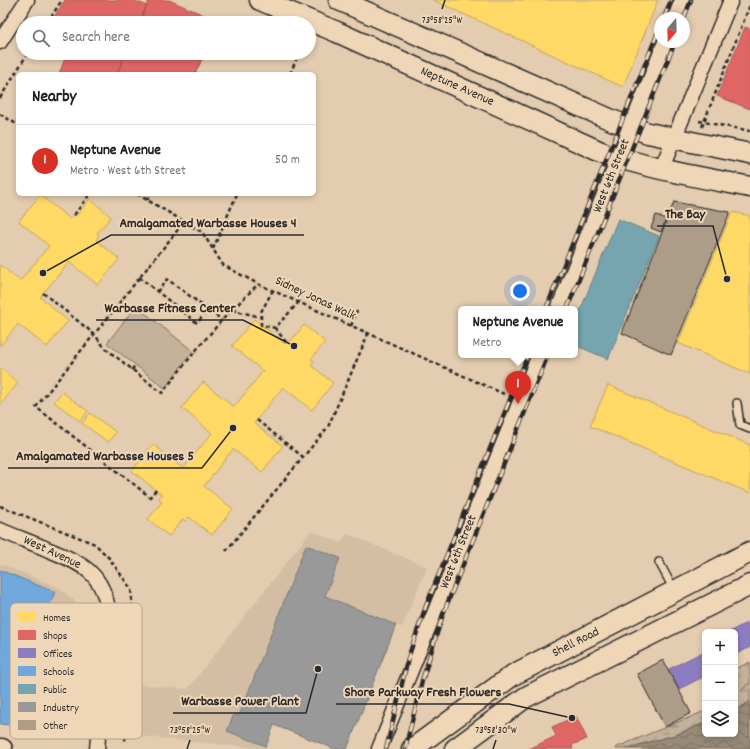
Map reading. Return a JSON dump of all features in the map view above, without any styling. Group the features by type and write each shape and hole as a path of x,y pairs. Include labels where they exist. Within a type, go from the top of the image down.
{"main road":[{"name":"Neptune Avenue","path":"260,0 298,16"},
{"path":"339,0 614,121 648,133 750,154"},
{"name":"Neptune Avenue","path":"316,23 590,147 619,158 662,170 750,187"},
{"name":"Shell Road","path":"412,749 513,675 750,552"},
{"name":"Shell Road","path":"455,749 526,697 750,586"}],"street":[{"path":"17,16 27,0"},
{"path":"677,12 682,0"},
{"path":"662,170 731,0"},
{"path":"0,42 16,17"},
{"name":"West 6th Street","path":"559,306 663,48"},
{"name":"West 6th Street","path":"379,749 538,358"},
{"name":"West Avenue","path":"0,530 80,563 93,574 102,588 107,603"},
{"name":"West Avenue","path":"96,749 97,739"}],"lane":[{"path":"737,403 740,425 750,429"},
{"path":"659,562 675,592"}],"path":[{"path":"52,16 62,0"},
{"path":"702,127 750,5"},
{"path":"16,72 24,60"},
{"path":"291,72 296,60"},
{"path":"0,98 16,72"},
{"path":"0,114 16,124"},
{"path":"699,121 750,131"},
{"path":"74,215 88,196"},
{"name":"Sidney Jonas Walk","path":"140,196 202,232 223,265 258,284 504,394"},
{"path":"147,200 150,196"},
{"path":"213,249 236,196"},
{"path":"156,490 150,497 36,407 184,222"},
{"path":"139,278 197,323 208,310"},
{"path":"157,292 167,279 222,320"},
{"path":"43,293 94,334 105,348 162,393 222,320 258,284"},
{"path":"272,290 261,312 261,325 275,328 286,342"},
{"path":"275,328 299,302"},
{"path":"232,310 261,317"},
{"path":"352,326 357,311"},
{"path":"226,551 328,427 368,334"},
{"path":"132,370 135,365"},
{"path":"257,420 303,457"}],"shaded area":[{"path":"311,531 341,543 347,534 427,567 402,627 396,625 347,749 335,749 274,725 266,749 142,736 142,685 188,689"},
{"path":"0,564 57,587 74,600 75,603 10,603 10,725 0,724"}],"green space":[{"path":"136,306 193,351 165,388 107,343"},
{"path":"750,662 750,682 738,694 738,668"},
{"path":"750,682 750,701 738,709 738,694"},
{"path":"702,712 702,724 675,735 624,749 616,749 617,747"}],"water":[{"path":"750,701 750,749 624,749 675,735 702,724 702,737 738,737 738,709"}],"building: Homes":[{"path":"433,0 658,0 623,87"},
{"path":"39,196 41,196 70,219 74,215 76,216 90,199 111,217 97,233 99,235 96,240 119,259 98,285 69,262 40,297 68,321 47,347 18,324 0,346 0,265 20,281 49,246 19,221"},
{"path":"732,212 750,216 750,374 678,343"},
{"path":"254,319 285,344 288,340 290,342 304,325 325,342 311,359 314,361 311,365 333,383 312,410 283,387 254,423 283,446 262,472 233,449 204,486 233,509 212,535 189,517 185,521 183,519 169,536 148,519 162,502 159,499 162,495 132,471 153,444 183,469 212,433 182,408 203,382 234,407 263,371 232,346"},
{"path":"0,368 18,383 0,405"},
{"path":"608,385 750,445 750,493 590,426"},
{"path":"62,392 88,411 80,421 54,402"},
{"path":"90,413 116,432 108,442 82,423"}],"building: Shops":[{"path":"65,0 133,0 147,6 142,16 55,16"},
{"path":"149,0 169,0 206,16 142,16"},
{"path":"745,27 750,29 750,109 717,96"},
{"path":"64,60 123,60 118,72 60,72"},
{"path":"123,60 202,60 196,72 118,72"},
{"path":"576,716 587,739 572,745 573,749 529,749 556,736 552,727"}],"building: Offices":[{"path":"750,621 750,647 738,653 738,629 735,629"},
{"path":"702,652 702,678 679,689 669,669"}],"building: Schools":[{"path":"0,570 55,592 51,603 10,603 10,725 0,724"}],"building: Public":[{"path":"618,219 659,236 608,359 578,346 578,316"}],"building: Industry":[{"path":"306,545 340,558 325,596 396,625 347,749 335,749 274,725 266,746 227,731 234,714 239,716"}],"building: Other":[{"path":"674,202 730,212 671,355 622,333"},
{"path":"656,215 666,219 661,232 651,228"},
{"path":"663,660 691,713 665,727 637,674"}],"railway":[{"path":"666,12 671,0"},
{"path":"686,12 691,0"},
{"path":"547,306 654,42"},
{"path":"568,306 673,48"},
{"path":"386,749 409,655 426,606 527,358"},
{"path":"405,749 422,681 443,614 547,358"}],"place":[{"name":"Amalgamated Warbasse Houses 4","path":"43,273"},
{"name":"The Bay","path":"727,279"},
{"name":"Warbasse Fitness Center","path":"294,346"},
{"name":"Neptune Avenue","path":"518,404"},
{"name":"Amalgamated Warbasse Houses 5","path":"233,428"},
{"name":"Warbasse Power Plant","path":"318,669"},
{"name":"Shore Parkway Fresh Flowers","path":"572,718"}]}
